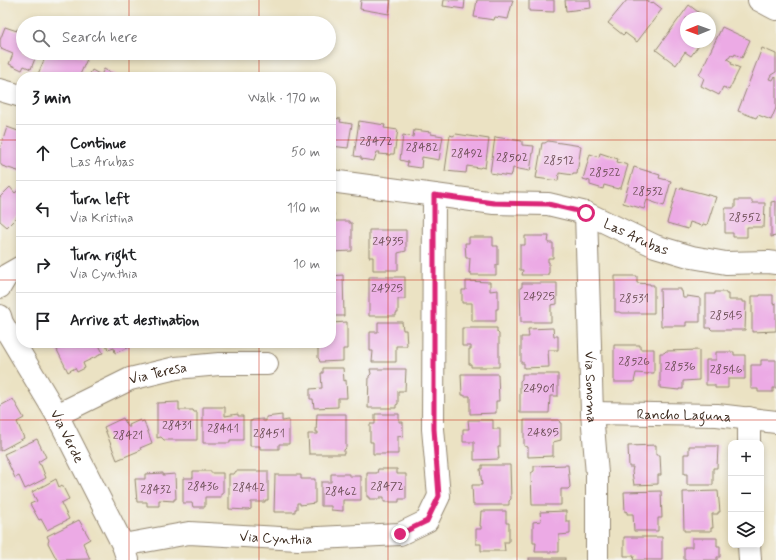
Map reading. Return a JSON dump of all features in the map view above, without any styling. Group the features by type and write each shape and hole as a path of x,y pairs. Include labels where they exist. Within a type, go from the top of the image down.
{"street":[{"path":"759,0 776,9"},
{"path":"0,90 16,95"},
{"name":"Las Arubas","path":"336,182 494,203 548,204 586,213 654,246 692,257 726,263 768,262 776,264"},
{"name":"Via Cynthia","path":"125,552 189,533 298,539 400,534 427,521 439,496 434,429 434,195"},
{"name":"Via Sonoma","path":"586,213 592,413 597,474 597,560"},
{"path":"0,287 7,275 16,270"},
{"name":"Via Verde","path":"0,316 2,323 16,346"},
{"name":"Via Verde","path":"17,348 57,415 125,552"},
{"name":"Via Teresa","path":"57,415 130,379 176,368 220,364 267,364"},
{"name":"Rancho Laguna","path":"592,413 717,415 776,422"},
{"path":"749,418 749,440"},
{"path":"750,548 750,560"}],"building":[{"path":"361,0 391,0 389,14 360,9"},
{"path":"444,0 465,0 464,9 443,6"},
{"path":"477,0 513,0 508,19 495,17 494,20 474,17"},
{"path":"529,0 554,0 554,12 529,11"},
{"path":"565,0 590,0 591,8 566,11"},
{"path":"627,0 650,0 648,2 651,4 653,2 662,9 637,42 625,33 623,35 608,23"},
{"path":"689,5 698,12 684,12"},
{"path":"680,17 680,48 697,48 691,56 685,52 676,65 656,50"},
{"path":"5,27 16,31 16,60 34,60 31,69 24,66 22,70 9,64 13,54 1,49 0,40"},
{"path":"722,27 750,40 742,58 735,54 734,56 731,55 727,59 732,62 731,64 740,68 729,90 723,87 719,95 701,86 704,78 699,75 712,48 716,48 716,40"},
{"path":"762,48 776,54 776,72 771,75 769,79 773,80 775,76 776,77 776,108 771,120 758,115 756,118 738,111"},
{"path":"44,60 87,60 81,72 39,72"},
{"path":"104,69 110,72 102,72"},
{"path":"336,118 341,119 340,122 352,124 348,148 336,147"},
{"path":"359,121 385,125 384,128 398,130 394,154 379,154 380,152 377,152 374,161 361,159 361,157 354,156"},
{"path":"7,127 16,130 16,170 2,166 0,163 0,149"},
{"path":"414,130 431,132 431,134 443,136 439,160 422,157 421,168 407,166 408,162 400,160 403,135 413,137"},
{"path":"456,134 489,139 485,168 467,166 466,173 445,171 450,135 453,136"},
{"path":"495,137 522,141 522,145 534,146 530,171 513,168 510,176 490,173"},
{"path":"548,141 581,146 577,174 573,175 559,173 558,181 536,178 542,143"},
{"path":"600,153 618,159 617,162 628,165 621,188 618,189 604,185 603,189 590,185 590,181 583,179 590,154 599,157"},
{"path":"634,167 660,175 659,178 671,181 664,206 647,200 644,209 623,203"},
{"path":"10,187 15,193 16,192 16,218 7,227 0,221 0,197"},
{"path":"677,188 716,197 707,225 703,224 702,226 690,222 688,229 667,223"},
{"path":"735,200 752,200 752,203 765,203 764,227 747,227 747,237 733,237 733,233 725,233 725,208 735,208"},
{"path":"776,201 776,236 771,237 771,202"},
{"path":"336,221 349,221 349,223 352,223 352,251 336,252"},
{"path":"369,230 406,230 406,251 398,253 398,270 373,270 373,257 369,257"},
{"path":"525,236 549,236 548,243 553,243 553,258 548,258 548,275 522,275 523,270 520,270 520,245 525,245"},
{"path":"469,237 493,237 493,246 498,246 498,265 496,265 496,275 471,275 471,273 469,273 470,258 466,258 465,243 469,243"},
{"path":"343,275 344,316 336,316 336,276"},
{"path":"615,276 637,276 637,283 654,285 654,313 615,312"},
{"path":"369,277 405,277 405,299 398,299 398,313 396,313 396,316 369,316"},
{"path":"466,281 490,282 490,291 498,290 498,309 496,309 496,321 472,321 472,303 462,303 462,290 466,290"},
{"path":"522,283 557,283 557,304 551,305 551,322 521,322 520,288 522,287"},
{"path":"660,289 681,289 683,298 687,298 687,296 700,298 700,322 686,322 686,326 661,326"},
{"path":"715,292 726,292 726,294 728,294 728,300 742,300 742,302 746,302 745,330 712,330 710,328 706,328 706,294 715,294"},
{"path":"773,295 773,304 776,303 776,331 752,332 752,296"},
{"path":"347,322 347,349 343,349 343,361 320,362 318,358 318,348 336,348 336,323"},
{"path":"378,322 402,322 403,330 406,330 407,346 396,346 396,362 372,362 373,351 370,351 370,332 378,332"},
{"path":"462,328 497,328 497,332 499,334 499,367 471,367 471,364 469,364 469,349 471,349 471,346 462,346"},
{"path":"553,328 554,336 558,336 558,350 548,350 549,367 524,368 524,363 521,363 521,337 529,337 528,329"},
{"path":"614,345 640,345 640,349 654,349 654,373 636,373 634,382 614,382"},
{"path":"61,348 100,348 103,353 83,363 85,368 77,372 75,368 68,372 57,350"},
{"path":"114,348 128,348 115,353"},
{"path":"699,350 699,380 683,381 683,389 679,390 660,388 660,353 664,353 666,351"},
{"path":"716,352 734,352 734,355 745,355 745,379 728,379 728,388 715,388 715,385 706,385 706,360 716,360"},
{"path":"761,360 776,360 776,388 773,388 773,392 758,392 758,389 751,389 751,365 761,365"},
{"path":"323,368 343,368 344,381 346,380 347,398 338,398 338,407 314,408 313,399 310,399 310,389 322,388 321,373 323,373"},
{"path":"370,369 406,369 405,391 398,391 398,404 396,405 396,408 368,408 369,376 371,374"},
{"path":"461,374 498,374 499,401 496,401 496,413 470,414 470,396 462,395"},
{"path":"522,374 558,374 558,396 550,396 549,413 520,413 520,381 522,379"},
{"path":"13,399 24,418 17,422 24,438 0,451 0,406"},
{"path":"179,402 179,410 193,410 194,412 197,412 197,440 164,440 161,437 157,438 157,403"},
{"path":"203,407 225,407 225,416 238,414 238,416 243,416 243,440 230,440 230,443 203,443"},
{"path":"317,414 346,414 346,448 344,450 344,454 309,454 308,434 318,434 318,432 316,432"},
{"path":"375,414 399,414 399,422 403,422 403,437 398,436 398,454 373,454 373,442 370,442 370,424 375,424"},
{"path":"282,415 282,421 289,420 289,444 279,444 279,449 260,449 260,446 250,446 250,421 263,419 263,421 266,421 266,417"},
{"path":"123,418 128,427 130,427 129,425 140,420 141,422 144,421 152,443 140,448 141,450 117,460 104,427"},
{"path":"468,420 493,420 493,429 500,429 500,447 498,447 499,459 474,460 474,442 463,442 463,429 469,429"},
{"path":"524,420 559,420 561,423 561,440 553,442 553,456 528,457 528,447 524,446"},
{"path":"37,439 46,457 38,462 41,465 46,478 25,489 19,476 15,478 4,454"},
{"path":"656,445 656,455 660,455 661,475 658,475 658,484 634,485 632,472 633,467 629,467 628,446"},
{"path":"689,446 718,446 717,468 713,468 713,485 687,485 687,474 684,474 684,454 689,454"},
{"path":"482,465 510,465 511,499 509,501 509,505 473,505 472,485 482,485 480,469 482,469"},
{"path":"568,465 570,487 568,489 561,489 561,505 532,505 531,473 534,471 534,466"},
{"path":"378,469 397,469 397,474 406,474 406,499 399,499 399,502 384,502 384,497 380,497 380,499 369,499 369,497 367,497 367,473 377,473"},
{"path":"193,471 223,473 223,494 221,494 221,497 205,497 205,507 193,507 192,503 183,503 183,478 193,478"},
{"path":"236,471 268,471 268,500 265,500 265,502 251,502 251,509 248,510 229,509 229,474 234,474"},
{"path":"163,473 163,475 175,474 176,499 174,499 174,501 159,500 159,506 147,506 147,502 137,502 135,479 145,479 145,474"},
{"path":"331,474 361,476 361,500 343,500 343,511 331,510 331,506 321,506 321,482 331,482"},
{"path":"275,475 301,475 301,479 315,479 315,503 300,505 300,503 297,503 297,509 295,509 295,512 274,512"},
{"path":"56,479 59,487 62,485 69,499 61,503 69,519 47,530 41,519 39,520 30,504 37,501 32,492"},
{"path":"661,491 662,518 658,518 658,531 634,531 633,514 627,514 627,511 625,512 624,492"},
{"path":"718,491 720,512 718,512 718,514 712,514 713,528 711,528 711,531 684,531 683,492"},
{"path":"481,511 506,511 506,523 509,523 509,542 504,542 505,551 481,551 481,544 476,544 476,529 481,529"},
{"path":"566,511 566,521 570,521 570,534 559,535 559,552 535,552 536,543 533,543 533,522 541,521 540,512"},
{"path":"79,520 90,539 83,543 90,559 57,560 48,543 49,540 47,536"},
{"path":"624,537 662,537 662,560 633,560 634,556 624,556"},
{"path":"692,538 717,538 717,546 720,546 720,557 717,557 717,560 684,560 684,547 692,547"},
{"path":"529,558 565,558 565,560 529,560"}],"route":[{"path":"400,534 427,521 439,496 434,429 434,195 494,203 548,204 586,213"}]}
